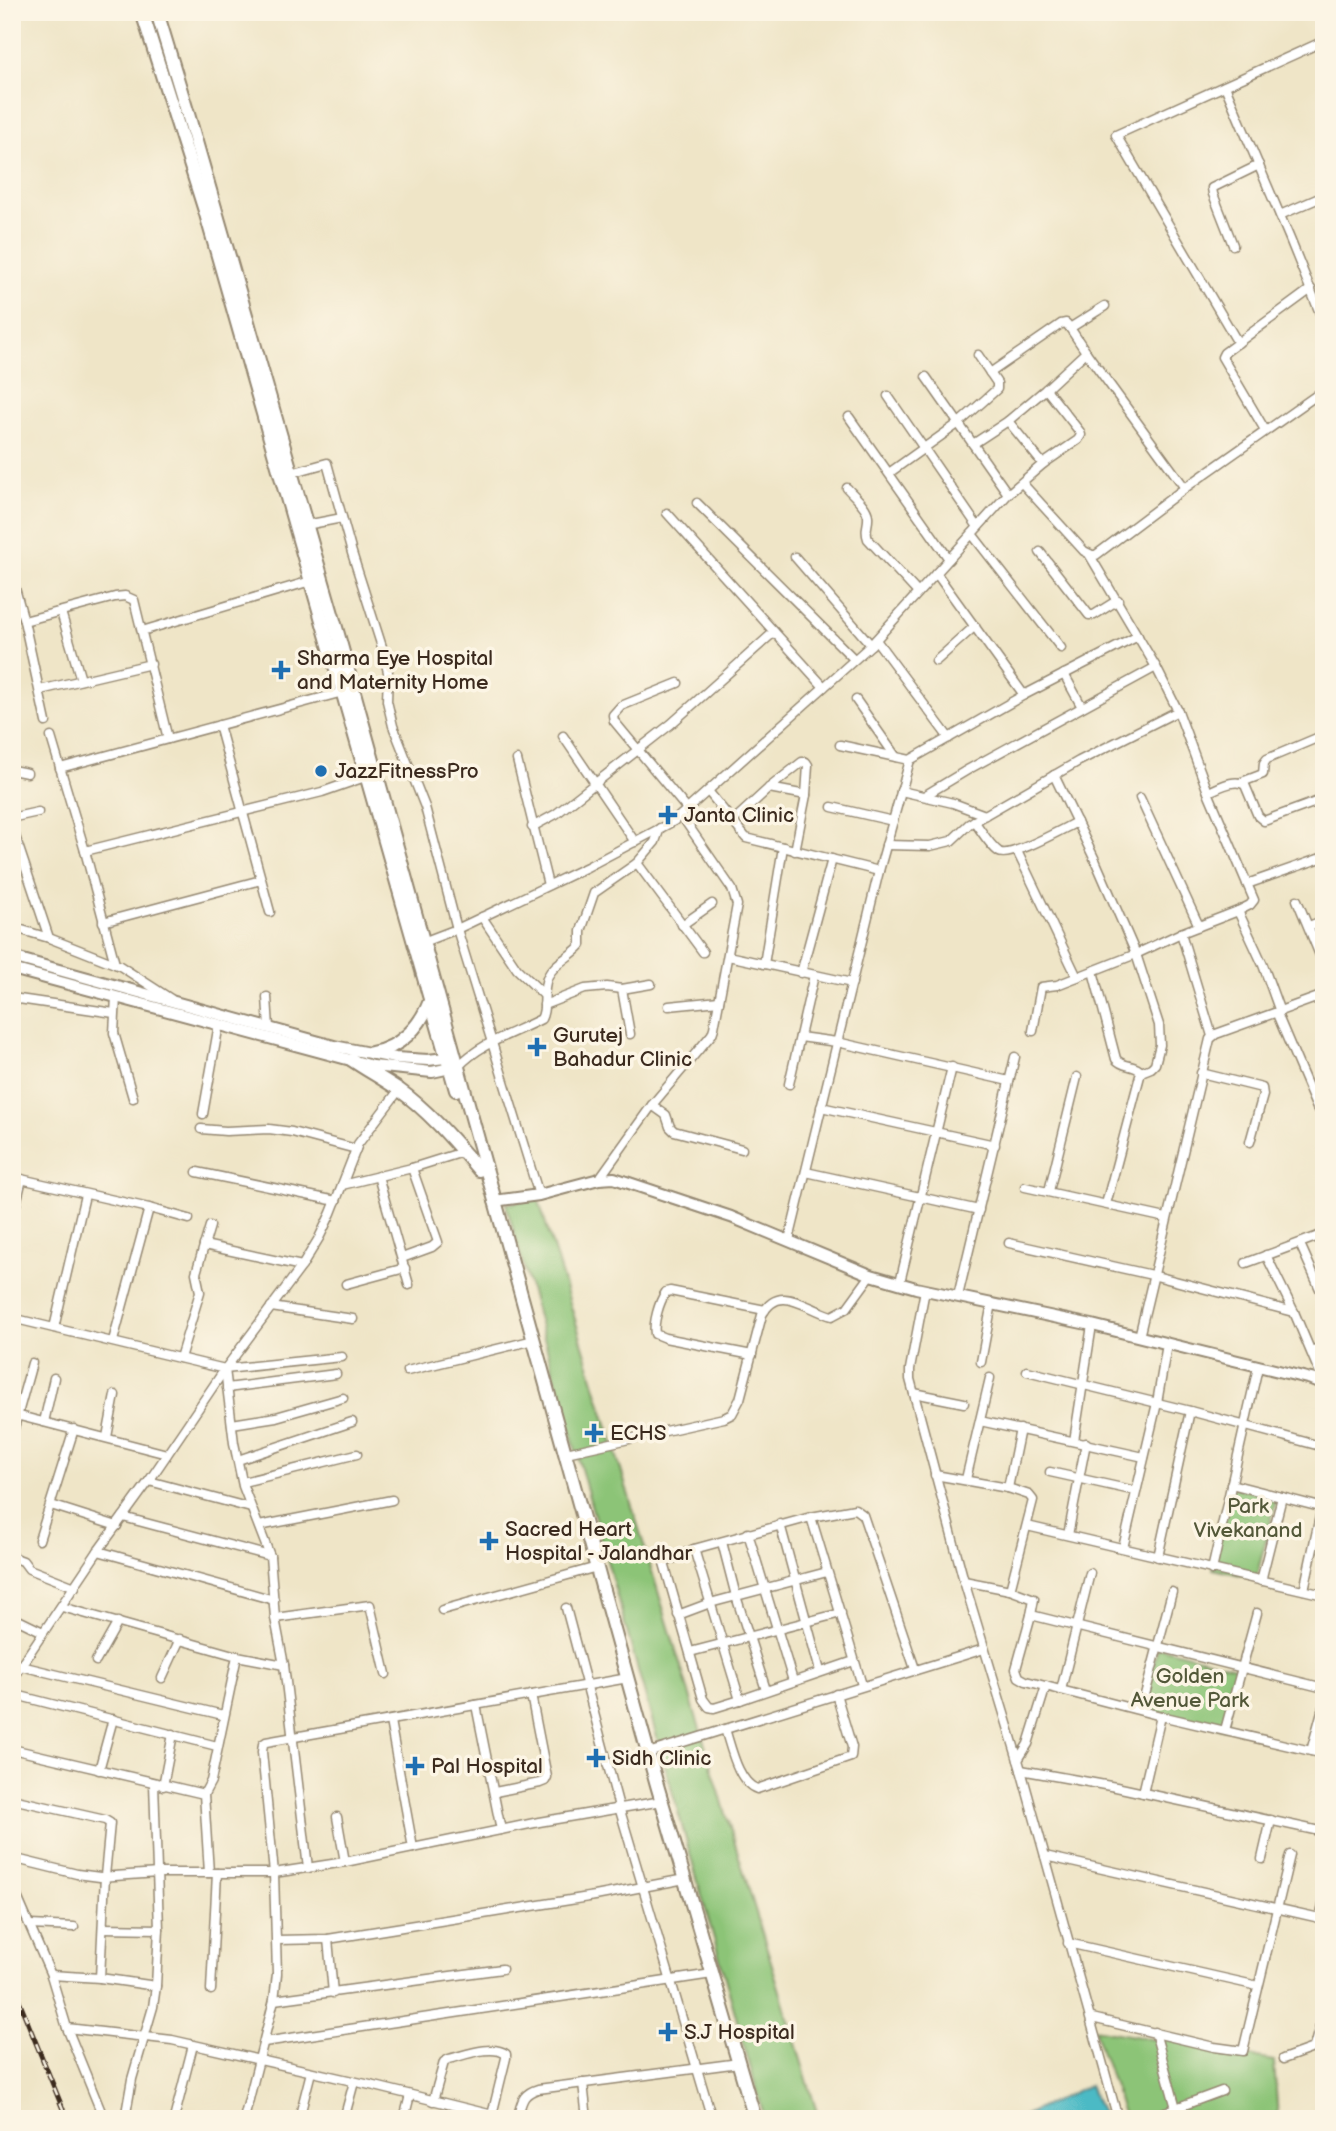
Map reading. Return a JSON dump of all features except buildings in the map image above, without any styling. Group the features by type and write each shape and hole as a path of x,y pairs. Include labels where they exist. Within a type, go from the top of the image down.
{"main road":[{"path":"142,12 206,214 423,942 648,1753 755,2119"},
{"path":"157,12 306,524 342,692 430,1001 455,1061 479,1170"},
{"path":"372,1053 385,1051 400,1042 424,1016 430,1001"},
{"path":"352,1060 399,1090 442,1128 479,1170 492,1195"}],"street":[{"path":"1238,343 1116,135 1324,41"},
{"path":"1225,86 1324,323"},
{"path":"1233,245 1212,188 1259,165"},
{"path":"1280,215 1324,196"},
{"path":"1265,430 1222,358 1224,353 1311,289"},
{"path":"1070,328 1105,306"},
{"path":"990,373 1066,323 1185,488"},
{"path":"973,444 1009,421 1086,352"},
{"path":"889,473 959,423 997,389 997,383 978,355"},
{"path":"926,377 1008,494"},
{"path":"423,942 457,929 635,842 684,812 708,791 874,643 1008,494 1043,464 1078,440 1081,435 1046,389"},
{"path":"1022,483 1084,551 1098,554 1185,488 1324,390"},
{"path":"888,396 978,527"},
{"path":"849,417 948,559"},
{"path":"1009,421 1043,464"},
{"path":"291,473 327,463 382,647 388,672 388,710 425,807 457,929 539,1195"},
{"path":"847,488 867,512 869,518 865,529 868,538 918,593"},
{"path":"697,503 854,659"},
{"path":"667,513 824,687"},
{"path":"306,524 342,518"},
{"path":"972,534 1061,648"},
{"path":"1040,552 1089,615 1094,615 1118,600"},
{"path":"1033,1031 1040,989 1136,954 1238,911 1254,900 1208,792 1178,711 1156,667 1090,554"},
{"path":"794,557 874,643 948,738"},
{"path":"936,573 1024,695"},
{"path":"142,631 316,579"},
{"path":"13,581 46,722"},
{"path":"24,621 125,596 134,600 168,739"},
{"path":"61,612 81,680"},
{"path":"936,661 975,626"},
{"path":"532,827 556,814 671,724 774,632"},
{"path":"840,745 909,760 1024,695 1138,636"},
{"path":"40,690 151,664"},
{"path":"924,796 1156,667"},
{"path":"1065,674 1082,707"},
{"path":"599,1179 652,1105 712,1034 737,905 732,889 684,812 614,721 616,710 678,683"},
{"path":"60,768 342,692"},
{"path":"856,700 896,757"},
{"path":"886,845 942,845 957,837 969,824 985,814 1178,711"},
{"path":"219,725 270,912"},
{"path":"1208,792 1263,774 1267,759 1324,735"},
{"path":"563,736 635,842"},
{"path":"51,737 115,964"},
{"path":"517,760 548,886"},
{"path":"789,1240 879,871 909,760"},
{"path":"732,822 804,761 808,765 806,795 795,851"},
{"path":"12,769 27,773"},
{"path":"1054,775 1136,954 1160,1030 1160,1045 1155,1064 1141,1072"},
{"path":"85,851 322,792 365,777"},
{"path":"1242,782 1258,816 1264,821 1324,799"},
{"path":"769,788 806,795"},
{"path":"708,791 746,838 879,871"},
{"path":"901,791 985,814"},
{"path":"1140,797 1199,926"},
{"path":"832,807 893,821"},
{"path":"38,812 15,817 12,824 50,938"},
{"path":"974,821 998,851 1005,854 1077,822"},
{"path":"12,957 269,1028 352,1060 403,1070 432,1072 541,1019 544,1015 543,995 548,976 581,945 581,932 594,893 637,863 655,842 660,828"},
{"path":"764,964 783,847"},
{"path":"1017,850 1077,977"},
{"path":"1247,884 1324,857"},
{"path":"801,973 832,859"},
{"path":"637,863 703,952"},
{"path":"103,922 261,880"},
{"path":"1297,900 1324,965"},
{"path":"682,925 712,904"},
{"path":"1238,911 1263,965 1278,1013 1317,1108"},
{"path":"482,917 517,969 543,995"},
{"path":"1309,926 1324,920"},
{"path":"12,927 50,938 115,964 176,1002"},
{"path":"1181,933 1213,1036"},
{"path":"728,956 852,983"},
{"path":"12,969 333,1051 455,1061"},
{"path":"1093,971 1116,1059 1122,1065 1138,1068 1141,1072"},
{"path":"789,1084 814,975"},
{"path":"544,1006 585,989 622,989 651,984"},
{"path":"622,989 630,1034"},
{"path":"1139,1337 1207,1045 1213,1036 1324,995"},
{"path":"116,997 114,1033 133,1098"},
{"path":"267,997 269,1028"},
{"path":"12,998 114,1013"},
{"path":"669,1006 719,1001"},
{"path":"203,1114 219,1024"},
{"path":"800,1037 837,1042 1009,1081"},
{"path":"958,1296 1015,1057"},
{"path":"900,1282 952,1067"},
{"path":"1106,1204 1141,1072"},
{"path":"1200,1073 1262,1088 1263,1095 1250,1142"},
{"path":"1049,1191 1077,1077"},
{"path":"12,1679 225,1369 302,1266 319,1238 356,1149 399,1090"},
{"path":"652,1105 666,1115 674,1131 742,1149"},
{"path":"821,1107 995,1144"},
{"path":"201,1129 269,1129 292,1132 356,1149"},
{"path":"342,1185 463,1152"},
{"path":"402,1258 432,1247 438,1242 412,1168"},
{"path":"197,1172 336,1200"},
{"path":"806,1172 979,1210"},
{"path":"378,1176 409,1285"},
{"path":"12,1177 189,1219"},
{"path":"492,1195 539,1195 599,1179 614,1178 731,1217 871,1275 925,1290 1092,1325 1324,1384"},
{"path":"12,1220 22,1179"},
{"path":"1025,1187 1166,1217"},
{"path":"54,1328 85,1195"},
{"path":"113,1341 149,1208"},
{"path":"180,1358 200,1292 195,1279 210,1226"},
{"path":"1245,1263 1324,1234"},
{"path":"1009,1243 1152,1275 1294,1312"},
{"path":"1300,1244 1324,1298"},
{"path":"204,1245 302,1266"},
{"path":"1266,1255 1294,1312 1324,1384"},
{"path":"345,1284 404,1268"},
{"path":"566,1453 732,1414 740,1399 765,1310 780,1297 826,1314 836,1314 853,1301 871,1275"},
{"path":"925,1290 910,1369 914,1393 934,1475 1021,1770 1118,2119"},
{"path":"752,1355 655,1334 654,1328 663,1294 670,1291 765,1310"},
{"path":"981,1362 992,1303"},
{"path":"271,1307 353,1319"},
{"path":"12,1318 225,1369 342,1357"},
{"path":"1074,1441 1092,1325"},
{"path":"407,1371 534,1340"},
{"path":"1123,1548 1157,1403 1167,1344"},
{"path":"1311,1352 1324,1346"},
{"path":"12,1435 15,1414 32,1363"},
{"path":"1212,1570 1258,1367"},
{"path":"225,1369 243,1482 270,1556 275,1618 284,1664 308,1868"},
{"path":"1027,1371 1190,1410 1324,1447"},
{"path":"228,1388 336,1374"},
{"path":"44,1422 54,1378"},
{"path":"966,1479 990,1378"},
{"path":"914,1393 964,1404"},
{"path":"107,1437 116,1395"},
{"path":"232,1423 276,1416 343,1398"},
{"path":"1158,1557 1190,1410"},
{"path":"15,1414 167,1454"},
{"path":"980,1421 1144,1457"},
{"path":"238,1460 352,1422"},
{"path":"39,1540 74,1429"},
{"path":"1007,1488 1020,1429"},
{"path":"1068,1535 1086,1443"},
{"path":"243,1482 357,1454"},
{"path":"1050,1472 1136,1491"},
{"path":"934,1475 1007,1488 1031,1497 1032,1505 1010,1590"},
{"path":"149,1481 251,1508"},
{"path":"1231,1484 1323,1508 1304,1591"},
{"path":"1261,1581 1282,1497"},
{"path":"260,1526 392,1500"},
{"path":"51,1505 117,1526"},
{"path":"853,1661 740,1700 709,1707 703,1699 664,1563 694,1549 748,1533 855,1509 863,1515 915,1670"},
{"path":"123,1517 270,1556"},
{"path":"811,1517 862,1685"},
{"path":"780,1524 820,1671"},
{"path":"1027,1526 1324,1595"},
{"path":"748,1533 793,1681"},
{"path":"722,1542 766,1690"},
{"path":"694,1549 740,1700"},
{"path":"98,1551 274,1600"},
{"path":"12,1557 23,1561 29,1569 75,1587"},
{"path":"442,1610 597,1566"},
{"path":"678,1615 710,1603 827,1572"},
{"path":"1062,1690 1090,1573"},
{"path":"964,1581 1010,1590 1034,1598 1016,1669 1022,1679 1161,1716 1324,1754"},
{"path":"1141,1710 1172,1592"},
{"path":"275,1618 370,1605 386,1674"},
{"path":"62,1607 237,1656 284,1664"},
{"path":"566,1608 619,1807 712,2119"},
{"path":"1225,1730 1257,1613"},
{"path":"690,1652 841,1614"},
{"path":"1031,1615 1324,1688"},
{"path":"12,1618 43,1632"},
{"path":"96,1661 118,1622"},
{"path":"162,1678 180,1639"},
{"path":"648,1753 984,1649"},
{"path":"211,1990 213,1873 204,1794 211,1780 237,1656"},
{"path":"12,1662 223,1715"},
{"path":"244,2119 274,2000 277,1974 274,1873 262,1748 266,1742 628,1678"},
{"path":"1018,1760 1028,1744 1046,1686"},
{"path":"12,1693 217,1746"},
{"path":"725,1729 742,1778 749,1786 757,1789 851,1757 852,1747 836,1694"},
{"path":"495,1792 540,1783 547,1777 531,1695"},
{"path":"1311,1751 1324,1704"},
{"path":"476,1705 501,1829"},
{"path":"1143,1793 1161,1716"},
{"path":"99,1770 113,1719"},
{"path":"390,1721 413,1848"},
{"path":"125,2119 132,2078 153,2007 156,1986 159,1929 159,1784 173,1734"},
{"path":"12,1749 204,1794"},
{"path":"1021,1770 1324,1832"},
{"path":"12,1799 108,1821 111,1827 105,1876 100,1978"},
{"path":"12,1858 88,1876 274,1873 345,1862 501,1829 662,1801"},
{"path":"337,1817 345,1862"},
{"path":"1262,1859 1271,1820"},
{"path":"1091,2018 1214,2047 1243,2051 1290,1855"},
{"path":"1045,1856 1322,1918 1324,1900"},
{"path":"277,1940 328,1939 685,1879"},
{"path":"12,1885 51,1975 67,2028 104,2117 120,2119"},
{"path":"30,1925 74,1927"},
{"path":"103,1928 159,1929"},
{"path":"328,1939 333,1993"},
{"path":"1068,1942 1258,1986"},
{"path":"274,2000 502,1969"},
{"path":"264,2042 712,1974"},
{"path":"51,1975 100,1978 156,1986"},
{"path":"1314,2047 1324,2011"},
{"path":"67,2028 172,2039 410,2095 469,2114 509,2119"},
{"path":"1155,2032 1176,2108"},
{"path":"1283,2059 1324,2044"},
{"path":"174,2119 193,2045"},
{"path":"433,2101 444,2062 488,2051 502,2051 506,2057 492,2115"},
{"path":"517,2119 527,2093 538,2089 739,2063"},
{"path":"299,2119 311,2072"},
{"path":"344,2119 354,2082"},
{"path":"583,2084 587,2119"},
{"path":"1146,2119 1223,2091"},
{"path":"404,2119 410,2095"}],"green space":[{"path":"538,1198 819,2119 765,2119 506,1204"},
{"name":"Park Vivekanand","path":"1231,1486 1277,1498 1256,1578 1213,1569"},
{"name":"Golden Avenue Park","path":"1158,1647 1238,1668 1225,1729 1142,1709"},
{"path":"1094,2029 1157,2040 1157,2036 1274,2061 1278,2119 1125,2119"}],"water":[{"path":"1089,2085 1105,2119 1017,2119"}],"railway":[{"path":"12,1984 67,2119"}],"place":[{"name":"Sharma Eye Hospital and Maternity Home","path":"281,670"},
{"name":"JazzFitnessPro","path":"321,771"},
{"name":"Janta Clinic","path":"668,815"},
{"name":"Gurutej Bahadur Clinic","path":"537,1047"},
{"name":"ECHS","path":"594,1433"},
{"name":"Sacred Heart Hospital - Jalandhar","path":"489,1541"},
{"name":"Sidh Clinic","path":"596,1758"},
{"name":"Pal Hospital","path":"415,1766"},
{"name":"S.J Hospital","path":"668,2032"}]}
